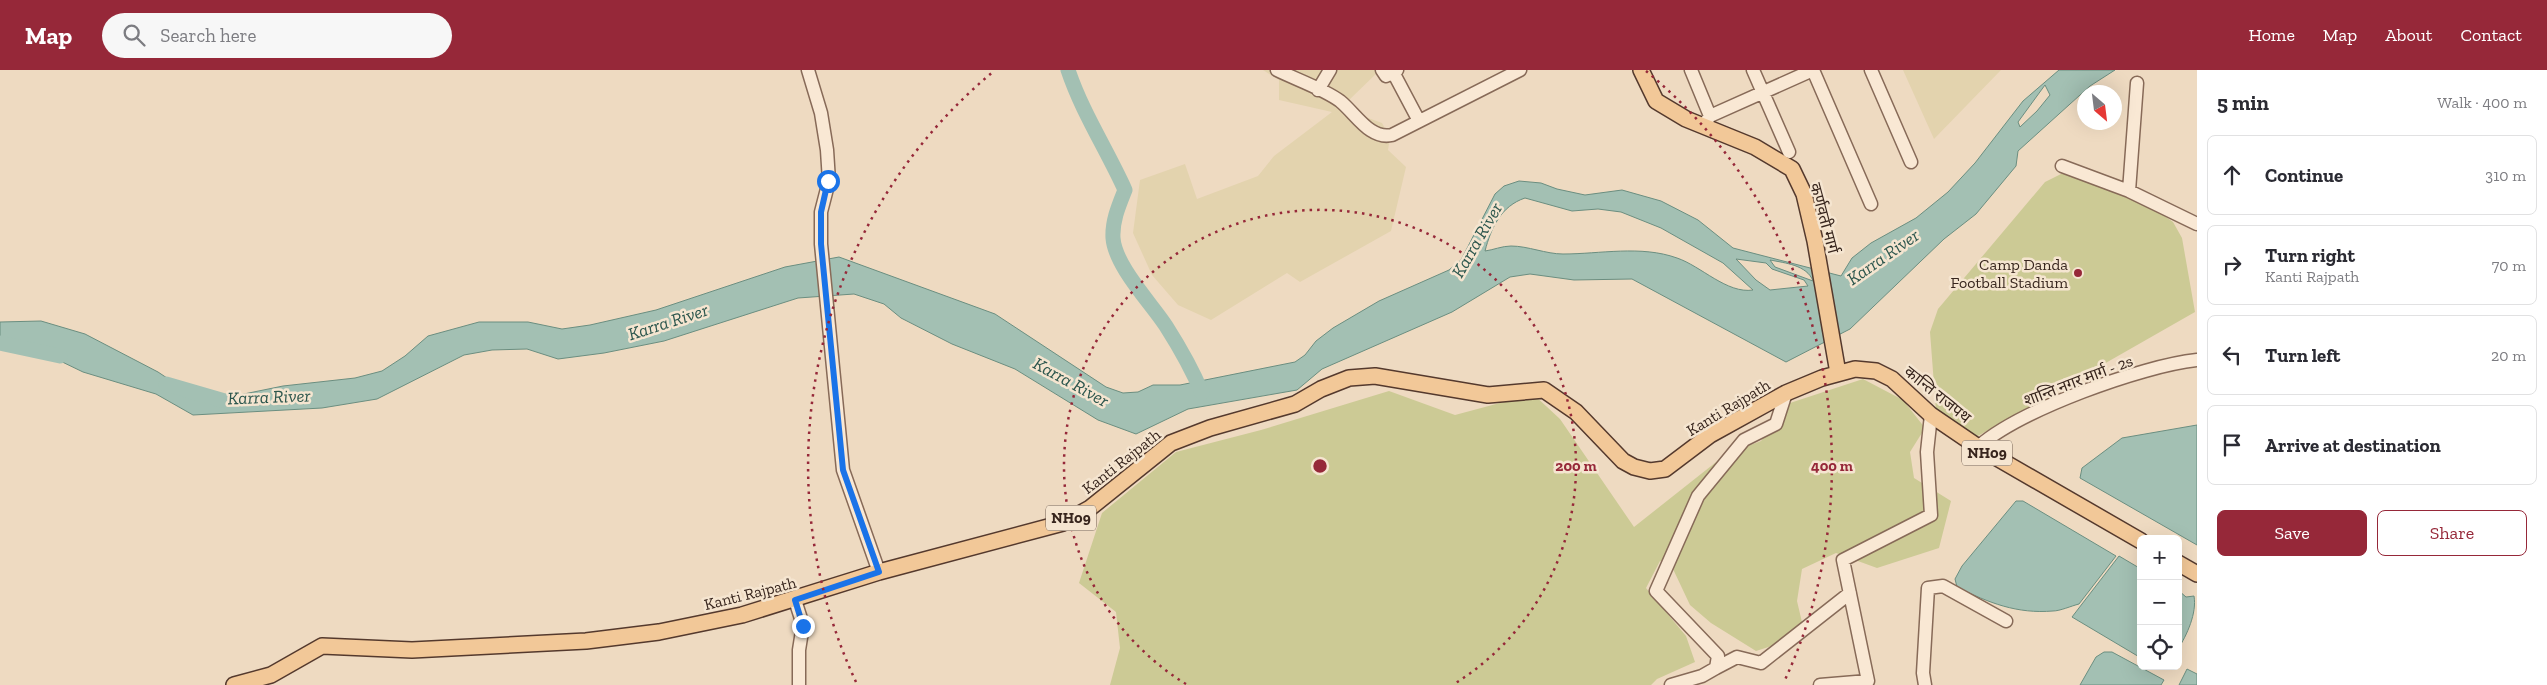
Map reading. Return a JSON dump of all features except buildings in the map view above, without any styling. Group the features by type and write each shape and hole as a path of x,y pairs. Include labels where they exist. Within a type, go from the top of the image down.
{"main road":[{"name":"कर्णवती मार्ग","path":"1641,70 1656,101 1686,119 1707,121 1792,169 1804,194 1815,241 1838,372"},
{"name":"कान्ति राजपथ","path":"1838,372 1855,369 1876,371 1892,379 1931,415 1978,447 2137,539"},
{"name":"Kanti Rajpath","path":"234,685 271,676 322,646 412,650 586,641 659,632 742,615 795,600 879,572 1062,523 1090,508 1171,443 1210,428 1295,404 1321,389 1349,378 1375,376 1488,395 1544,390 1576,412 1624,461 1634,467 1650,471 1665,469 1710,435 1786,394 1838,372"},
{"path":"2182,565 2197,574"}],"street":[{"path":"808,70 821,113 827,150 828,181 821,212 821,244 843,470 879,572"},
{"path":"1277,70 1338,100 1374,134 1383,137 1520,70"},
{"path":"1318,90 1330,70"},
{"path":"1691,70 1707,121 1813,70 1871,204"},
{"path":"1753,70 1789,152"},
{"path":"1871,70 1911,162"},
{"path":"1391,71 1419,121"},
{"path":"2129,191 2137,84"},
{"path":"2062,166 2129,191 2197,224"},
{"name":"शान्ति नगर मार्ग - 2s","path":"1978,447 1994,434 2024,418 2088,391 2132,374 2197,360"},
{"path":"1716,668 1718,656 1656,591 1698,496 1744,440 1776,424 1786,394"},
{"path":"1820,685 1868,681 1843,560 1931,515 1927,452 1931,415"},
{"path":"1925,685 1923,673 1928,588 1943,586 2006,620"},
{"path":"1671,685 1702,676 1737,657 1761,664 1850,593"},
{"path":"795,600 803,626 799,685"}],"shaded area":[{"path":"1263,70 1380,70 1347,102 1357,114 1382,123 1390,138 1388,150 1406,167 1391,231 1300,282 1287,273 1211,320 1178,305 1152,275 1133,233 1140,180 1185,164 1197,199 1258,176 1274,156 1332,112 1279,100 1279,80"},
{"path":"1903,70 2001,70 1934,139"},
{"name":"Camp Danda Football Stadium","path":"2065,172 2156,210 2173,222 2182,238 2195,312 1976,437 1936,411 1930,332 1938,309 2045,182"},
{"path":"1863,379 1903,400 1925,428 1910,452 1914,478 1951,501 1939,548 1877,568 1836,553 1802,569 1797,601 1805,635 1756,651 1711,623 1690,605 1673,569 1660,561 1646,588 1686,636 1695,662 1657,679 1651,685 1110,685 1120,648 1116,612 1079,583 1102,513 1176,452 1261,430 1389,391 1455,415 1533,394 1560,419 1634,527 1725,455 1761,441 1790,403"}],"water":[{"path":"2059,70 2115,70 2092,85 2077,85 2077,98 2018,151 2016,166 1976,214 1944,239 1850,329 1786,362 1632,279 1574,280 1530,274 1510,277 1452,312 1322,369 1297,390 1188,409 1136,434 1098,420 1015,369 952,344 901,318 884,304 854,294 798,298 664,341 604,353 558,359 527,349 492,350 464,355 377,399 322,408 193,415 156,394 83,372 23,343 0,344 0,322 41,321 85,334 158,372 197,398 239,395 283,386 355,378 382,371 405,356 428,336 479,322 528,322 562,329 590,325 656,310 785,267 839,257 995,314 1106,387 1123,393 1138,392 1153,385 1180,385 1295,362 1305,355 1316,341 1333,328 1379,301 1449,270 1461,260 1495,194 1504,186 1519,181 1541,183 1557,189 1585,195 1622,190 1661,201 1698,220 1733,248 1841,276 1852,258 1871,243 1916,218 1948,192 1975,163 2023,101","holes":["2045,85 2050,95 2020,127 2018,122","1525,198 1572,211 1598,209 1621,212 1661,228 1723,263 1753,290 1734,288 1686,262 1663,254 1635,251 1563,254 1511,246 1485,251 1490,234 1503,212 1509,206","1736,259 1766,263 1772,269 1804,280 1808,286 1770,290 1756,280","1770,260 1801,268 1806,271 1813,281 1775,267"]},
{"path":"2197,425 2197,545 2080,478 2082,468 2122,438"},
{"path":"2016,501 2023,501 2116,556 2079,604 2056,611 2027,611 1980,598 1957,587 1955,579 1962,566"},
{"path":"2119,556 2137,567 2137,656 2072,617"},
{"path":"2182,594 2186,597 2194,596 2195,603 2182,642"},
{"path":"2104,652 2112,652 2137,665 2137,670 2145,670 2164,680 2161,685 2080,685 2096,657"},
{"path":"2187,669 2197,674 2197,685 2179,685"}],"waterway":[{"path":"1068,70 1087,116 1125,190 1116,213 1113,238 1115,249 1127,272 1176,342 1202,393"},
{"name":"Karra River","path":"0,343 60,356"},
{"name":"Karra River","path":"166,384 228,402"}],"place":[{"name":"Camp Danda Football Stadium","path":"2078,273"}],"route":[{"path":"803,626 795,600 879,572 843,470 821,244 821,212 828,181"}]}
